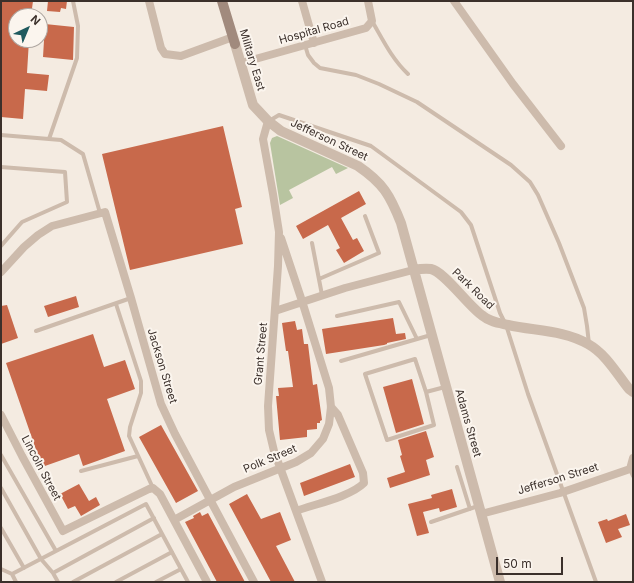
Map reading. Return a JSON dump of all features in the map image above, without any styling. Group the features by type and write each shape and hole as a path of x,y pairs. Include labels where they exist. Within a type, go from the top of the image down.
{"main road":[{"name":"Military East","path":"222,1 234,41"}],"street":[{"path":"149,1 161,48 165,54 181,56 234,41"},
{"path":"302,1 314,43"},
{"path":"368,1 372,21"},
{"path":"454,1 513,84 561,146"},
{"name":"Hospital Road","path":"241,63 366,28 372,21"},
{"name":"Military East","path":"234,41 253,104 268,121"},
{"name":"Grant Street","path":"268,121 263,138 274,194 279,232 268,406 269,430 274,451 322,582"},
{"name":"Jefferson Street","path":"268,121 281,131 358,166 382,186 393,202 401,222 413,270"},
{"path":"1,272 24,246 52,226 102,213"},
{"name":"Jackson Street","path":"102,213 131,298 161,404 175,434 254,582"},
{"name":"Polk Street","path":"174,520 234,487 296,462 311,453 323,439 329,424 331,407 329,388 279,232"},
{"name":"Park Road","path":"275,311 322,295 413,270 422,268 431,269 439,273 482,316 491,321 573,337 589,344 600,354 633,392"},
{"name":"Adams Street","path":"413,270 477,509 500,582"},
{"path":"296,511 348,493 356,489 364,482 363,473 338,415 331,407"},
{"name":"Lincoln Street","path":"1,415 63,531 153,488"},
{"name":"Jefferson Street","path":"477,509 563,491 632,473 633,458"},
{"path":"153,488 160,494 207,582"}],"lane":[{"path":"49,139 77,58 78,26 73,1"},
{"path":"372,21 388,51 400,67 408,74"},
{"path":"305,45 308,55 320,68 356,75 417,102 505,161 530,182 538,195 559,243 584,308 588,326 589,344"},
{"path":"268,121 279,115 371,146 462,212 471,226 500,313 506,325 528,394 596,582"},
{"path":"1,135 60,140 84,154 102,213"},
{"path":"1,167 65,172 67,202 22,222 1,246"},
{"path":"319,279 378,253 365,216"},
{"path":"312,243 322,295"},
{"path":"36,331 131,298"},
{"path":"337,316 399,302 417,339"},
{"path":"116,304 140,381 140,393 130,426 129,436 153,488"},
{"path":"341,361 431,335"},
{"path":"415,359 426,392 434,425 387,440 365,374 415,359"},
{"path":"426,392 445,386"},
{"path":"1,456 3,464 56,551"},
{"path":"81,471 138,456"},
{"path":"431,522 477,509 457,467"},
{"path":"1,488 41,559 53,573 58,582"},
{"path":"12,574 146,504 188,582"},
{"path":"53,573 154,518"},
{"path":"1,528 24,568"},
{"path":"73,582 162,534"},
{"path":"116,582 172,552"},
{"path":"156,582 181,569"},
{"path":"1,570 12,574 16,582"}],"green space":[{"path":"277,136 348,168 336,174 332,167 289,190 293,198 280,205 270,143 272,138"}],"building":[{"path":"1,1 33,1 32,8 8,8 8,48 29,48 27,73 49,75 47,91 25,89 23,119 1,117"},
{"path":"48,1 67,1 66,9 61,8 60,12 48,11"},
{"path":"48,24 74,27 73,60 43,57 44,48 48,48"},
{"path":"223,126 242,207 235,209 243,244 130,270 102,154"},
{"path":"359,191 366,204 341,218 353,240 357,238 364,251 344,263 336,250 340,248 328,225 303,239 296,226"},
{"path":"76,296 79,307 48,317 44,306"},
{"path":"7,305 18,338 1,344 1,306"},
{"path":"393,318 396,334 405,333 406,339 384,345 326,354 322,329"},
{"path":"295,321 297,330 302,329 304,344 308,344 313,385 317,384 322,420 320,423 317,423 317,429 307,430 307,437 280,440 276,396 279,396 278,388 293,387 282,323"},
{"path":"93,334 104,367 125,360 135,389 107,399 125,451 83,466 79,454 42,467 6,363"},
{"path":"412,379 424,424 396,433 383,387"},
{"path":"161,425 198,491 176,503 139,437"},
{"path":"426,431 434,457 426,460 430,475 390,488 387,478 405,472 400,456 402,455 398,440"},
{"path":"350,464 355,477 304,496 300,483"},
{"path":"79,484 89,501 96,497 100,505 81,516 75,506 68,509 60,494"},
{"path":"452,489 457,507 440,512 439,508 423,512 429,533 417,536 408,504 432,498 431,495"},
{"path":"247,494 261,519 280,512 291,540 276,546 295,582 271,582 229,504"},
{"path":"200,512 202,516 208,513 245,582 217,582 185,522 194,518 193,516"},
{"path":"626,514 630,525 618,529 622,537 606,543 598,522 607,519 608,521"}]}
